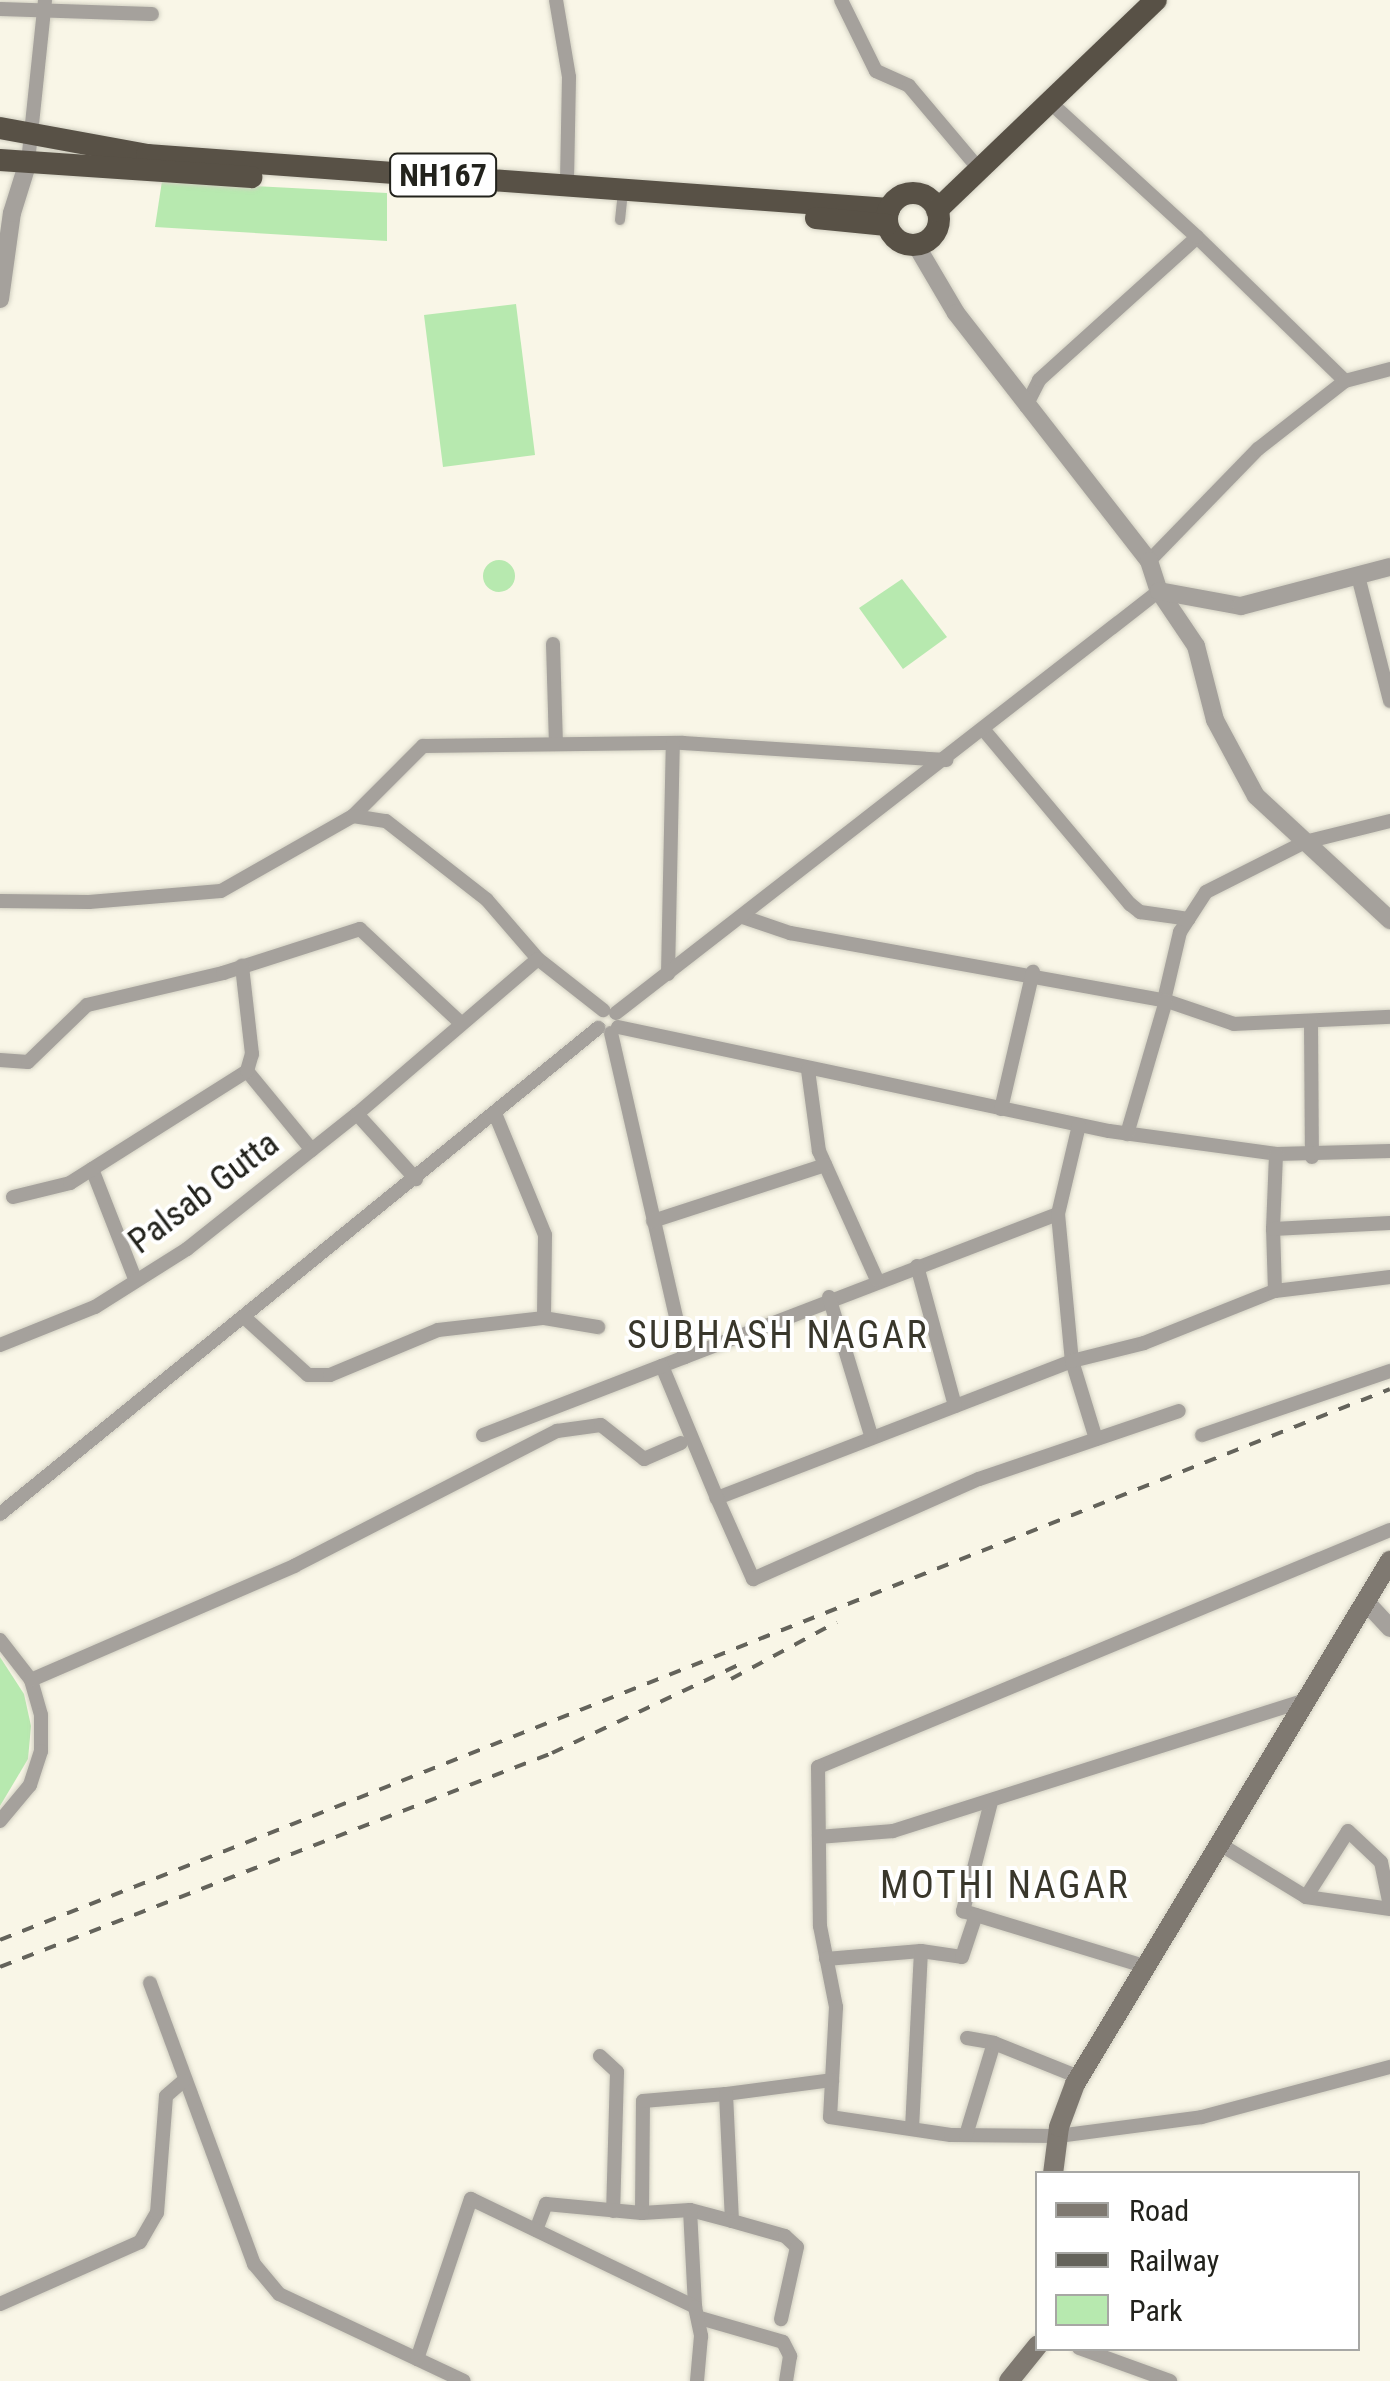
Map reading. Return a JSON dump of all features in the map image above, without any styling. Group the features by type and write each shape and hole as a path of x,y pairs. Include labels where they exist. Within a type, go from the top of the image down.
{"highway":[{"path":"916,245 935,232 934,206 1140,0"},
{"path":"934,206 1053,105 1156,0"},
{"name":"NH167","path":"0,128 147,155 566,183 888,217"},
{"name":"NH167","path":"0,160 621,210 888,217"},
{"name":"NH167","path":"888,217 908,194 934,206"},
{"name":"NH167","path":"888,217 901,242 916,245"}],"main road":[{"path":"1054,2171 1058,2136 1080,2077 1390,1562"},
{"path":"1008,2381 1035,2350"}],"street":[{"path":"556,0 569,77 566,183"},
{"path":"842,0 876,70 908,86 974,163"},
{"path":"0,10 45,6 152,14"},
{"path":"0,299 12,213 36,134 45,6"},
{"path":"1053,105 1345,380"},
{"path":"1026,406 1039,380 1197,237"},
{"path":"916,245 956,313 1149,561 1160,590 1196,646 1229,750 1256,796 1390,920"},
{"path":"1149,561 1258,449 1345,380 1390,369"},
{"path":"0,1514 668,974 1160,590 1241,606 1390,567"},
{"path":"1358,576 1384,654 1390,701"},
{"path":"553,644 556,744"},
{"path":"982,729 1130,904 1140,912 1189,919"},
{"path":"0,901 89,902 221,891 353,816 423,746 673,743 946,760"},
{"path":"668,974 673,743"},
{"path":"353,816 386,821 487,900 538,958 609,1022 808,1070 1128,1134 1312,1157 1390,1151"},
{"path":"1128,1134 1189,919 1206,892 1304,842 1390,821"},
{"path":"742,917 790,933 1033,972 1165,1000 1234,1024 1390,1017"},
{"path":"0,1060 28,1062 87,1005 242,966 360,928 462,1024"},
{"name":"Palsab Gutta","path":"0,1345 95,1307 136,1281 357,1114 538,958"},
{"path":"13,1197 49,1193 248,1071 252,1054 242,966"},
{"path":"1001,1109 1033,972"},
{"path":"609,1022 685,1358"},
{"path":"1311,1022 1312,1157"},
{"path":"808,1070 825,1165 878,1280"},
{"path":"248,1071 312,1150"},
{"path":"357,1114 416,1179"},
{"path":"496,1116 545,1235 544,1318"},
{"path":"1079,1125 1058,1214 1072,1361 1096,1439"},
{"path":"1275,1291 1276,1154"},
{"path":"653,1222 825,1165"},
{"path":"92,1169 136,1281"},
{"path":"483,1436 829,1297 1058,1214"},
{"path":"1273,1229 1390,1223"},
{"path":"917,1266 955,1406"},
{"path":"717,1498 871,1435 1072,1361 1144,1343 1275,1291 1390,1277"},
{"path":"829,1297 871,1435"},
{"path":"244,1317 308,1375 330,1375 438,1330 544,1318 598,1327"},
{"path":"662,1366 753,1579 847,1533 1179,1411"},
{"path":"1202,1435 1390,1371"},
{"path":"31,1680 294,1566 557,1432 601,1425 644,1459 681,1443"},
{"path":"1390,1530 818,1767 826,1959 836,2007 830,2118 966,2135 1058,2136 1202,2117 1390,2066"},
{"path":"1365,1601 1389,1632"},
{"path":"0,1640 31,1680 42,1715 41,1750 30,1784 0,1821"},
{"path":"819,1838 893,1831 1306,1700"},
{"path":"991,1802 963,1911 1144,1966"},
{"path":"1218,1843 1306,1897 1390,1908 1381,1862 1348,1831 1306,1897"},
{"path":"826,1959 920,1951 962,1956 976,1915"},
{"path":"912,2130 920,1951"},
{"path":"150,1983 183,2081 254,2264 279,2294 464,2381"},
{"path":"966,2038 994,2044 1080,2077"},
{"path":"966,2135 994,2044"},
{"path":"600,2056 617,2072 613,2212"},
{"path":"642,2213 643,2101 832,2080"},
{"path":"0,2304 140,2242 157,2213 166,2096 183,2081"},
{"path":"726,2094 732,2221"},
{"path":"416,2359 472,2199 697,2312 783,2342 790,2356 786,2381"},
{"path":"536,2230 546,2204 613,2212 690,2210 785,2236 797,2246 781,2319"},
{"path":"690,2210 697,2381"},
{"path":"1086,2351 1170,2381"}],"green space":[{"path":"162,181 387,193 387,241 155,227"},
{"path":"516,304 535,455 443,467 424,315"},
{"path":"499,560 510,565 515,576 510,587 499,592 488,587 483,576 488,565"},
{"path":"902,579 947,637 903,669 859,608"},
{"path":"0,1657 24,1694 31,1726 28,1759 0,1806"}],"railway":[{"path":"0,1940 1390,1389"},
{"path":"731,1679 837,1622"},
{"path":"0,1967 552,1753 740,1664"}],"district":[{"name":"SUBHASH NAGAR","path":"778,1336"},
{"name":"MOTHI NAGAR","path":"1005,1886"}]}
